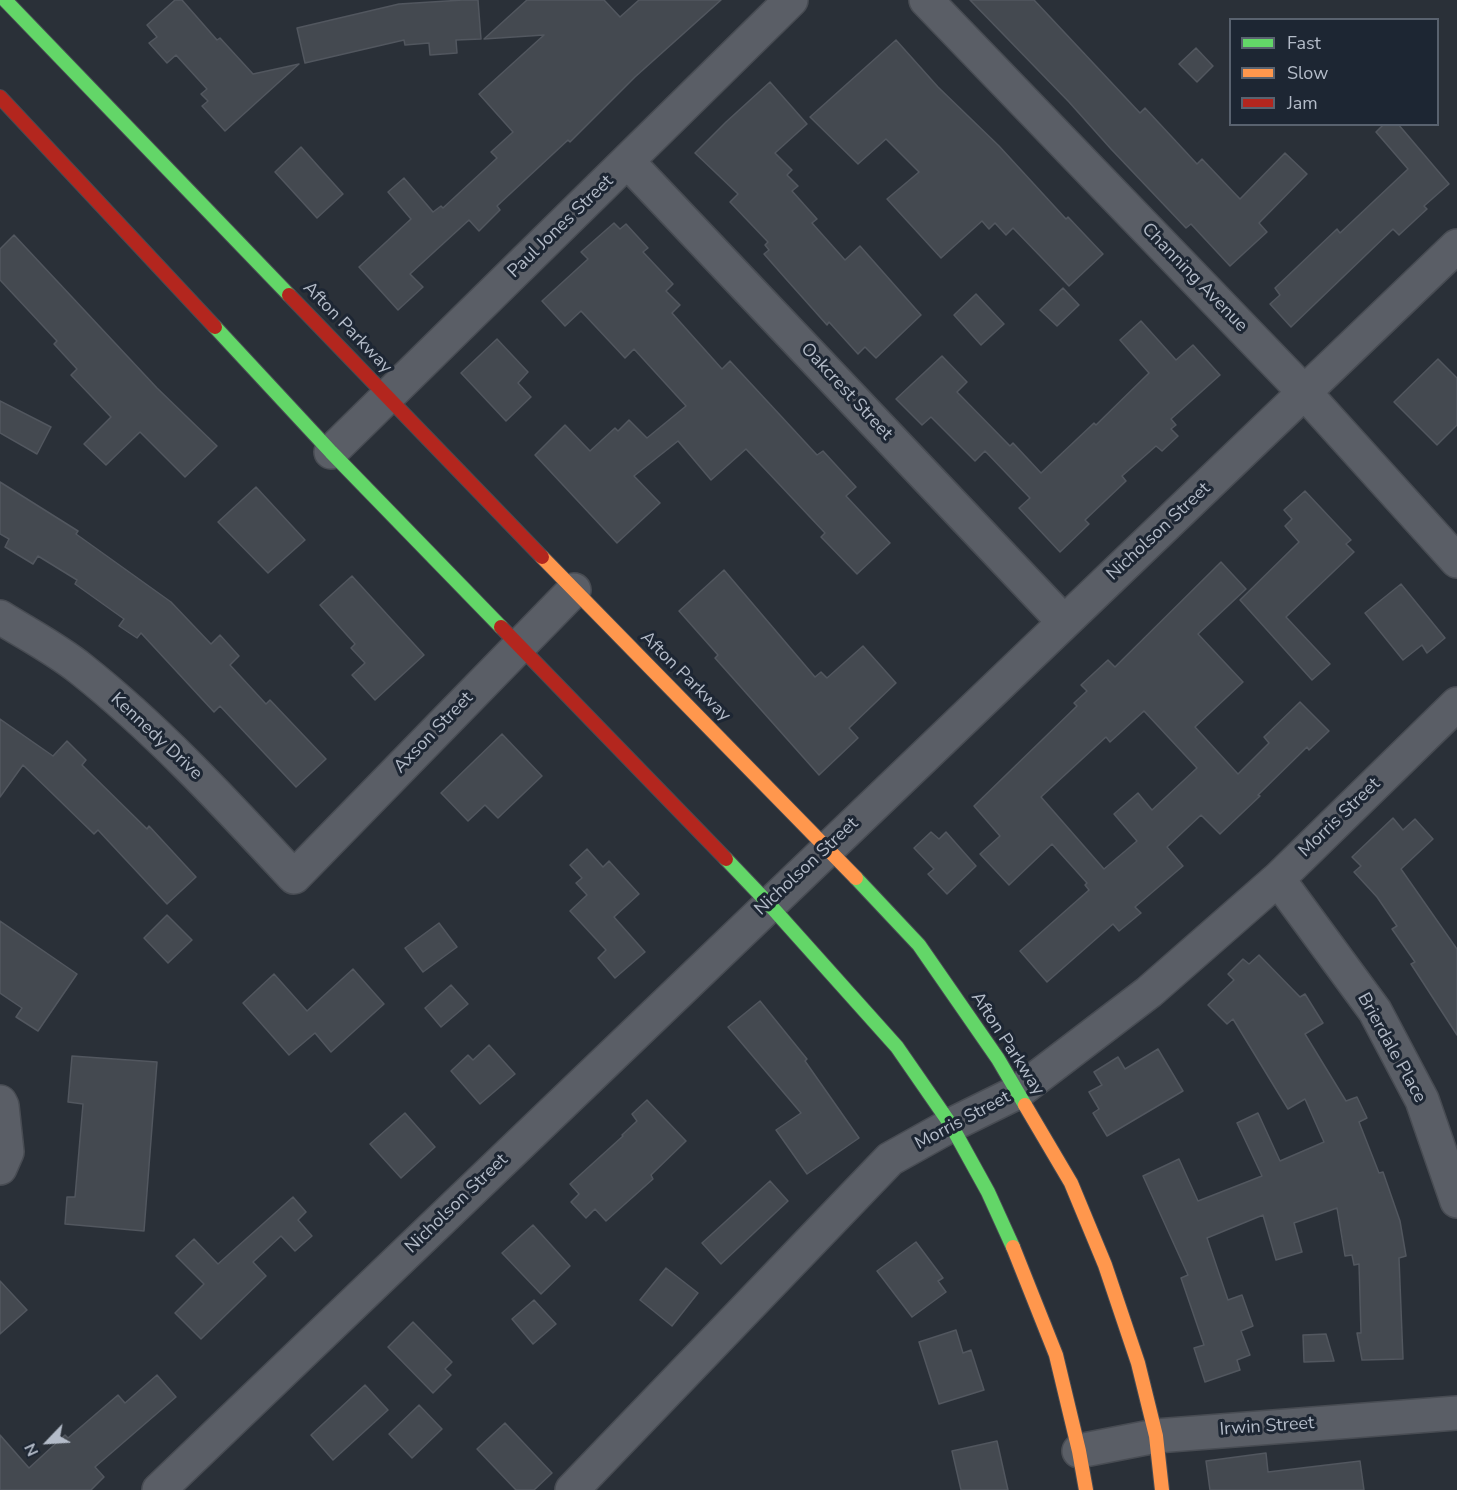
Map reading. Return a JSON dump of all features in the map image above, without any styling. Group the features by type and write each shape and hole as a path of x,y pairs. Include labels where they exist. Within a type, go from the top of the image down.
{"street":[{"name":"Afton Parkway","path":"5,0 574,590 828,848 919,945 998,1059 1071,1183 1105,1265 1138,1363 1156,1436 1162,1490"},
{"name":"Paul Jones Street","path":"331,452 791,0"},
{"name":"Channing Avenue","path":"926,0 1305,393 1457,561"},
{"path":"0,97 331,452 769,904 897,1047 951,1125 988,1192 1023,1270 1056,1355 1086,1490"},
{"name":"Oakcrest Street","path":"628,162 1064,622"},
{"name":"Nicholson Street","path":"159,1490 1457,246"},
{"name":"Axson Street","path":"294,877 574,590"},
{"name":"Kennedy Drive","path":"0,617 79,668 153,731 219,796 294,877"},
{"name":"Morris Street","path":"572,1490 890,1159 951,1125 1018,1092 1149,992 1278,879 1457,704"},
{"name":"Brierdale Place","path":"1278,879 1375,1011 1422,1100 1457,1201"},
{"path":"0,1102 7,1152 0,1168"},
{"name":"Irwin Street","path":"1079,1451 1156,1436 1457,1413"}],"building":[{"path":"175,0 182,0 217,40 220,38 253,74 299,64 225,131 202,106 208,101 201,94 207,89 176,55 167,63 149,43 157,37 147,25"},
{"path":"478,0 481,39 456,40 457,53 430,55 429,43 405,45 404,40 305,63 297,28 399,4"},
{"path":"527,0 604,0 620,17 639,0 721,0 635,77 570,142 568,140 497,206 500,210 479,231 469,220 410,274 423,287 398,310 359,267 411,219 388,192 404,178 433,212 441,206 443,208 497,158 491,152 513,132 479,94 544,35 484,39"},
{"path":"970,0 1034,0 1140,113 1145,108 1197,164 1202,159 1240,199 1285,153 1307,174 1259,223 1267,232 1230,266 1191,224 1186,228"},
{"path":"896,40 938,87 999,146 1066,219 1068,217 1103,254 1069,286 1013,228 1006,235 995,223 989,229 982,221 941,258 887,199 919,172 886,139 858,164 810,117"},
{"path":"1196,48 1213,66 1197,82 1179,64"},
{"path":"770,82 807,124 775,153 792,170 787,175 798,186 792,191 817,219 812,223 845,260 860,246 921,315 876,358 865,347 858,354 829,322 827,325 786,279 764,254 769,250 765,245 768,242 730,202 738,194 695,153"},
{"path":"1382,126 1400,126 1449,184 1424,206 1427,209 1399,235 1393,229 1291,327 1270,304 1280,295 1275,288 1337,229 1340,233 1408,169 1376,132"},
{"path":"301,147 343,194 317,218 275,172"},
{"path":"614,223 620,229 626,224 648,248 643,252 673,284 666,291 680,305 672,313 722,369 730,361 817,455 823,451 856,487 846,496 890,543 857,574 821,537 825,533 746,449 711,480 678,441 634,476 660,503 617,543 535,455 565,425 590,451 615,428 618,431 629,420 647,438 686,406 634,349 625,358 581,311 565,326 542,301 588,259 581,252"},
{"path":"14,235 157,388 217,446 185,477 140,432 106,465 84,444 111,417 71,375 77,369 54,344 57,341 0,280 0,249"},
{"path":"1063,288 1079,305 1057,326 1040,310"},
{"path":"976,294 1004,324 981,345 954,315"},
{"path":"1141,321 1176,360 1193,345 1220,375 1171,419 1176,425 1171,429 1178,436 1162,451 1156,446 1122,476 1126,481 1085,520 1089,524 1060,552 1019,508 1030,498 985,451 975,461 931,417 922,425 896,399 942,356 967,382 957,392 1010,446 1013,443 1041,473 1094,423 1096,425 1149,373 1120,340"},
{"path":"497,339 528,372 518,383 531,397 506,421 461,373"},
{"path":"1438,359 1457,378 1457,425 1437,445 1394,402"},
{"path":"0,401 51,427 37,454 0,433"},
{"path":"0,482 78,531 76,534 171,602 211,644 220,635 239,656 230,665 266,704 270,700 326,759 296,787 220,706 214,712 141,633 137,638 119,626 124,619 75,584 77,580 38,556 33,564 5,547 9,539 0,534"},
{"path":"256,487 305,540 268,573 218,522"},
{"path":"1305,491 1351,540 1346,544 1354,552 1286,617 1330,664 1312,680 1240,600 1299,542 1285,526 1292,519 1284,510"},
{"path":"1221,562 1246,589 1198,634 1243,682 1195,727 1238,774 1269,743 1264,737 1300,702 1329,731 1309,750 1307,747 1220,834 1201,815 1167,847 1183,866 1135,907 1141,913 1119,931 1113,924 1047,982 1020,951 1089,890 1085,885 1087,883 1052,844 1009,885 980,854 1000,836 974,806 1077,706 1074,703 1087,691 1081,685 1108,660 1115,667","holes":["1144,711 1197,768 1152,810 1138,793 1114,814 1137,841 1104,869 1041,797 1106,737 1110,742"]},
{"path":"724,570 815,677 821,672 827,678 863,646 896,683 849,728 858,738 819,775 715,658 718,655 679,611"},
{"path":"352,576 424,655 375,700 352,675 365,663 351,648 355,644 320,605"},
{"path":"1401,584 1445,638 1427,653 1422,645 1403,660 1365,613"},
{"path":"0,719 53,756 67,741 86,760 82,765 147,829 149,826 196,877 167,904 98,830 94,834 23,765 0,797"},
{"path":"502,734 542,776 498,818 485,805 468,821 441,793"},
{"path":"1393,818 1403,830 1415,819 1433,839 1401,869 1457,949 1457,1035 1411,964 1415,962 1392,929 1397,926 1377,897 1354,872 1361,866 1352,857"},
{"path":"931,832 939,839 946,832 976,866 947,894 928,874 934,869 914,848"},
{"path":"587,849 603,867 609,861 639,894 614,917 645,952 615,978 598,958 606,950 570,911 587,895 576,883 582,878 570,865"},
{"path":"167,915 192,940 168,963 144,938"},
{"path":"0,921 77,974 38,1031 16,1017 22,1008 0,993"},
{"path":"439,923 457,947 423,972 405,948"},
{"path":"1259,955 1300,997 1305,994 1323,1023 1305,1034 1346,1101 1357,1097 1367,1118 1359,1122 1379,1173 1383,1172 1400,1221 1406,1256 1399,1258 1403,1359 1362,1360 1357,1333 1361,1333 1359,1264 1354,1265 1352,1255 1345,1256 1337,1208 1294,1223 1302,1252 1276,1260 1263,1215 1207,1238 1228,1300 1242,1295 1253,1326 1241,1331 1250,1355 1237,1360 1240,1370 1205,1382 1194,1348 1204,1345 1181,1278 1188,1275 1143,1176 1179,1159 1198,1201 1262,1176 1237,1123 1258,1113 1280,1161 1324,1142 1305,1099 1288,1109 1233,1019 1227,1024 1208,1005 1234,980 1228,974 1243,959 1249,964"},
{"path":"353,969 384,1004 331,1052 315,1033 289,1055 243,1003 274,974 307,1011"},
{"path":"451,985 468,1004 441,1027 425,1008"},
{"path":"760,1001 807,1059 805,1061 859,1138 807,1174 776,1130 801,1113 728,1027"},
{"path":"489,1045 515,1074 480,1104 451,1071 468,1055 473,1060"},
{"path":"1158,1049 1183,1091 1107,1136 1093,1113 1099,1109 1089,1092 1102,1085 1094,1072 1118,1057 1125,1069"},
{"path":"72,1056 157,1062 144,1231 65,1224 67,1197 75,1197 83,1104 68,1102"},
{"path":"647,1100 686,1141 651,1175 653,1179 606,1221 595,1209 586,1218 571,1202 579,1194 570,1184 637,1121 632,1114"},
{"path":"405,1113 435,1147 401,1178 370,1144"},
{"path":"770,1181 788,1201 721,1264 702,1243"},
{"path":"293,1197 306,1212 298,1220 312,1236 295,1251 281,1236 253,1262 266,1276 201,1339 175,1313 204,1284 176,1256 194,1239 218,1264"},
{"path":"533,1225 570,1266 541,1294 502,1253"},
{"path":"916,1242 943,1278 938,1281 946,1292 912,1317 877,1271"},
{"path":"666,1268 698,1293 672,1326 640,1300"},
{"path":"0,1281 27,1310 0,1334"},
{"path":"534,1300 556,1324 533,1344 512,1319"},
{"path":"413,1322 452,1362 445,1369 451,1375 433,1393 388,1347"},
{"path":"956,1330 963,1353 971,1350 984,1390 939,1404 919,1342"},
{"path":"1326,1334 1334,1361 1304,1362 1303,1335"},
{"path":"157,1375 176,1397 95,1467 104,1477 91,1490 0,1490 0,1435 29,1468 65,1435 68,1438 118,1395 125,1403"},
{"path":"365,1385 388,1410 333,1460 311,1435"},
{"path":"419,1405 442,1429 412,1458 389,1434"},
{"path":"505,1423 552,1473 534,1490 516,1490 477,1449"},
{"path":"997,1441 1008,1490 961,1490 952,1451"},
{"path":"1266,1453 1268,1472 1360,1461 1364,1490 1210,1490 1206,1461"}],"traffic: fast":[{"path":"5,0 289,295"},
{"path":"215,327 331,452 501,627"},
{"path":"726,859 897,1047 951,1125 988,1192 1013,1247"},
{"path":"856,878 919,945 998,1059 1025,1105"}],"traffic: slow":[{"path":"542,557 856,878"},
{"path":"1025,1105 1071,1183 1105,1265 1138,1363 1156,1436 1162,1490"},
{"path":"1013,1247 1056,1355 1086,1490"}],"traffic: jam":[{"path":"0,97 215,327"},
{"path":"289,295 542,557"},
{"path":"501,627 726,859"}]}
